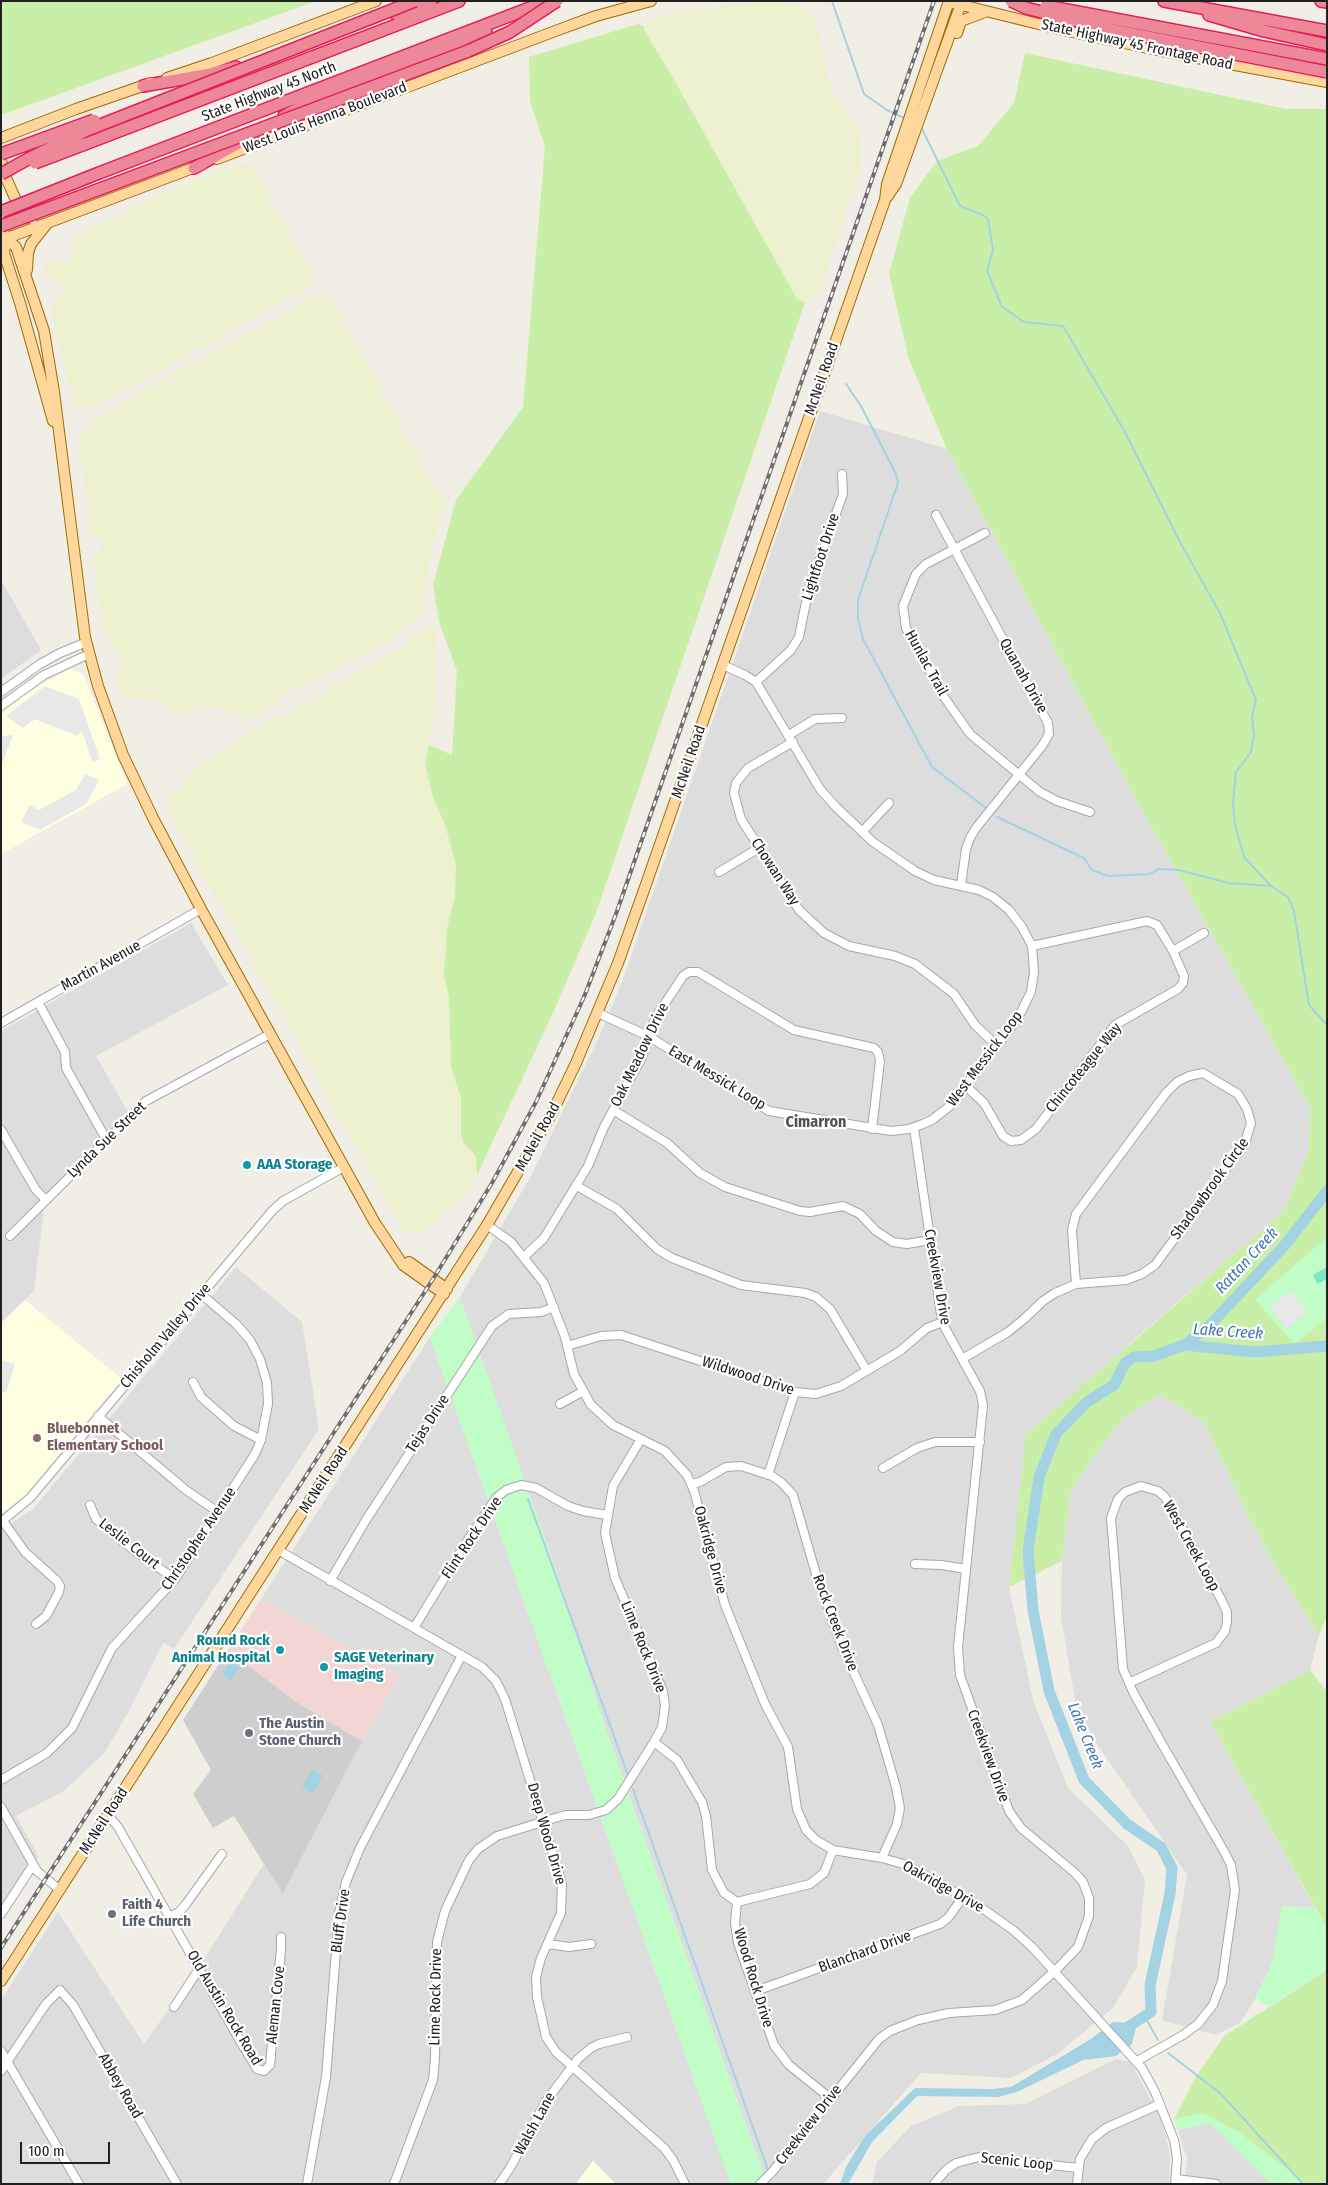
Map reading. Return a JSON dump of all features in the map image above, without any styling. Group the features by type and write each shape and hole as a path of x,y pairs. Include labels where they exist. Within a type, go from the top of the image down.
{"highway":[{"path":"1,175 28,158 85,131 162,99 415,1"},
{"path":"143,86 210,74 309,46 432,1"},
{"name":"State Highway 45 North","path":"1,175 459,1"},
{"name":"State Highway 45 North","path":"1,212 548,1"},
{"path":"1,226 468,51 510,32 557,1"},
{"path":"1011,1 1026,8 1112,30 1327,72"},
{"path":"1020,1 1327,59"},
{"path":"1164,1 1327,31"},
{"path":"1321,1 1327,2"},
{"path":"1182,5 1230,22 1327,45"},
{"path":"194,168 297,109 447,50 514,20 535,6"},
{"path":"1,154 138,104 162,99"}],"main road":[{"path":"1,138 212,63 376,1"},
{"name":"West Louis Henna Boulevard","path":"4,239 596,16 651,1"},
{"path":"1047,1 1055,21 1063,30"},
{"name":"State Highway 45 Frontage Road","path":"949,2 961,3 988,12 1063,30 1181,55 1327,82"},
{"name":"McNeil Road","path":"1,1980 446,1291 552,1113 598,1013 644,890 885,200 887,184 949,2"},
{"name":"McNeil Road","path":"885,200 896,184 961,3"},
{"path":"940,64 947,58 962,22 972,16 988,12"},
{"path":"1,131 18,131"},
{"path":"18,131 5,147 1,160 6,178 20,209 27,217 47,224 31,244 28,253 27,276"},
{"path":"1,226 4,239 4,253 12,275 44,395 59,439"},
{"path":"4,239 16,247 44,331 54,392 86,642 98,686 123,755 153,818 375,1223 391,1247 446,1291"},
{"path":"1,265 12,275"}],"street":[{"name":"Lightfoot Drive","path":"756,682 791,650 799,637 808,592 842,494 842,474"},
{"name":"Quanah Drive","path":"936,515 1048,722 1049,734 1019,776 970,838 966,849 960,885"},
{"name":"Hunlac Trail","path":"984,533 926,564 916,574 903,606 903,621 944,697 960,723 974,738 1019,776 1048,797 1090,812"},
{"path":"1,692 60,653 86,642"},
{"path":"1,706 44,675 89,654"},
{"name":"West Messick Loop","path":"723,665 756,682 820,789 836,808 880,848 914,871 934,880 960,885 989,894 1001,902 1016,918 1032,946 1034,972 1030,992 1018,1018 967,1087 943,1113 914,1128 892,1131 872,1129"},
{"path":"1,698 18,685 20,678"},
{"name":"Chowan Way","path":"842,718 815,720 748,768 736,783 734,793 738,812 799,910 824,933 849,946 895,956 915,964 954,994 975,1025 997,1046"},
{"path":"863,831 889,803"},
{"path":"719,872 759,848"},
{"name":"Martin Avenue","path":"1,1023 202,909"},
{"name":"Chincoteague Way","path":"967,1087 984,1103 1007,1139 1016,1141 1030,1135 1115,1026 1178,989 1183,983 1184,976 1173,951 1160,929 1147,920 1032,946"},
{"path":"1173,951 1204,933"},
{"name":"Oak Meadow Drive","path":"524,1258 544,1238 577,1186 613,1110 641,1059 656,1017 683,976 689,972 698,972 784,1026 800,1032 868,1045 874,1048 878,1052 880,1060 872,1129"},
{"path":"38,1002 65,1052 66,1068 106,1139"},
{"name":"East Messick Loop","path":"598,1013 648,1036 769,1111 872,1129"},
{"name":"Lynda Sue Street","path":"10,1236 146,1101 270,1034"},
{"name":"Shadowbrook Circle","path":"962,1359 1008,1332 1043,1301 1055,1293 1076,1284 1126,1280 1142,1274 1155,1265 1246,1143 1251,1123 1247,1109 1238,1094 1203,1073 1189,1076 1177,1082 1166,1093 1076,1214 1072,1230 1076,1284"},
{"path":"613,1110 667,1143 700,1173 725,1187 800,1212 839,1207 849,1208 860,1214 876,1231 892,1242 904,1244 930,1240"},
{"name":"Creekview Drive","path":"760,2184 773,2171 872,2045 890,2031 928,2017 1001,2009 1022,2000 1071,1955 1082,1938 1089,1916 1087,1890 1078,1876 1021,1828 1004,1802 962,1684 958,1666 958,1647 980,1442 982,1398 943,1322 914,1128"},
{"path":"1,1130 36,1190 46,1199"},
{"name":"Chisholm Valley Drive","path":"2,1522 30,1498 277,1206 344,1168"},
{"path":"577,1186 617,1210 657,1249 672,1258 741,1285 800,1292 816,1297 830,1309 867,1371"},
{"name":"Oakridge Drive","path":"487,1225 507,1239 544,1283 567,1346 574,1374 582,1392 591,1405 605,1419 622,1430 657,1446 676,1460 692,1484 725,1605 765,1704 788,1747 799,1817 806,1830 816,1840 833,1850 882,1858 906,1865 991,1914 1013,1930 1055,1971 1137,2061 1149,2080 1171,2130 1176,2150 1175,2181"},
{"name":"Christopher Avenue","path":"1,1780 48,1753 66,1736 78,1719 112,1648 175,1579 255,1454 261,1440 266,1425 268,1404 267,1383 260,1358 250,1340 236,1324 201,1294"},
{"name":"Tejas Drive","path":"330,1580 366,1520 492,1326 508,1314 533,1313 554,1307"},
{"name":"Wildwood Drive","path":"567,1346 601,1336 632,1337 795,1392 811,1394 826,1392 841,1386 908,1345 927,1328 943,1322"},
{"path":"193,1382 201,1397 234,1426 261,1440"},
{"path":"560,1404 582,1392"},
{"path":"768,1474 795,1392"},
{"path":"98,1416 186,1490 218,1512"},
{"name":"Lime Rock Drive","path":"394,2184 431,2085 435,2069 436,1953 439,1932 445,1911 469,1860 478,1848 497,1836 566,1815 599,1813 613,1805 654,1742 664,1716 663,1691 615,1578 606,1543 606,1515 613,1486 641,1439"},
{"path":"883,1468 912,1450 935,1442 980,1442"},
{"name":"Rock Creek Drive","path":"692,1484 700,1482 720,1470 733,1465 744,1466 768,1474 782,1483 790,1491 796,1502 816,1574 842,1647 878,1724 899,1798 899,1814 894,1834 882,1858"},
{"name":"Flint Rock Drive","path":"414,1628 462,1549 496,1498 506,1490 520,1486 536,1488 568,1506 606,1515"},
{"name":"West Creek Loop","path":"1129,1683 1216,1643 1225,1631 1227,1622 1227,1612 1222,1601 1164,1497 1158,1491 1141,1486 1125,1492 1118,1499 1112,1518 1121,1658 1129,1683 1231,1865 1235,1890 1222,1980 1213,2004 1198,2024 1183,2035 1137,2061"},
{"name":"Leslie Court","path":"90,1505 96,1519 136,1552 175,1579"},
{"path":"2,1522 25,1552 60,1586 59,1592 46,1616 36,1624"},
{"name":"Deep Wood Drive","path":"278,1550 482,1666 501,1690 562,1884 561,1913 541,1958 536,1976 541,2018 550,2044 572,2066 658,2141 673,2160 685,2184"},
{"path":"915,1564 966,1569"},
{"name":"Bluff Drive","path":"307,2184 326,2077 338,1927 346,1882 360,1848 462,1655"},
{"path":"654,1742 677,1760 702,1802 706,1816 712,1870 724,1893 737,1902 810,1884 824,1873 833,1850"},
{"path":"1,1807 43,1876"},
{"name":"Old Austin Rock Road","path":"108,1815 118,1827 257,2069 264,2071"},
{"path":"21,1841 24,1852 33,1865 60,1890"},
{"path":"170,1918 186,1904 222,1854"},
{"path":"1,1914 33,1865"},
{"path":"20,1884 32,1875 43,1876"},
{"name":"Blanchard Drive","path":"756,1991 940,1924 948,1918 963,1897"},
{"name":"Wood Rock Drive","path":"737,1902 736,1933 770,2033 780,2055 798,2073 830,2098"},
{"name":"Aleman Cove","path":"264,2071 270,2065 282,1949 280,1937"},
{"path":"548,1944 569,1947 591,1944"},
{"path":"174,2007 200,1969"},
{"name":"Abbey Road","path":"8,2061 46,2004 60,1990 73,2005 177,2184"},
{"name":"Walsh Lane","path":"499,2184 510,2168 546,2101 572,2066 591,2048 627,2037"},
{"path":"1,2051 79,2184"},
{"path":"1,2071 8,2061"},
{"path":"1077,2184 1078,2168 1085,2148 1102,2131 1160,2104"},
{"name":"Scenic Loop","path":"934,2184 946,2170 956,2163 979,2157 1078,2168"},
{"path":"1175,2181 1216,2184"}],"shaded area":[{"path":"767,1 795,4 806,11 818,25 828,81 861,136 860,168 819,293 805,302 797,299 644,30 647,22 685,10"},
{"path":"241,164 252,166 312,273 313,280 308,288 298,294 290,295 285,300 242,323 202,349 192,350 188,355 140,383 94,405 76,407 51,309 52,302 66,290 62,284 46,277 44,269 46,263 70,262 71,247 77,234 86,233 94,225 113,219 165,192"},
{"path":"328,291 440,498 448,495 449,498 439,521 428,568 422,609 407,628 387,643 381,644 306,685 292,690 256,717 247,719 208,706 180,715 155,699 126,699 121,694 117,684 120,657 104,629 102,609 99,604 94,557 101,550 102,542 91,532 80,445 81,432 131,396 312,297"},
{"path":"820,411 947,449 1129,787 1311,1109 1308,1153 1283,1212 1130,1343 1009,1587 1033,1700 1068,1788 1127,1845 1145,1880 1137,1967 1113,2008 1059,2053 1011,2078 921,2073 823,2184 767,2184 605,1727 552,1559 460,1297 531,1176 600,1035 623,979"},
{"path":"1,580 41,650 1,679"},
{"path":"435,624 434,716 425,764 432,794 445,825 456,865 455,897 447,928 444,976 449,997 451,1067 461,1097 461,1134 476,1156 478,1169 472,1184 456,1207 442,1213 429,1227 415,1233 406,1232 401,1228 302,1053 302,1047 295,1039 278,1005 226,916 224,905 218,902 195,862 194,855 168,811 167,803 172,794 179,791 204,761 276,716 284,715 400,648 411,638"},
{"path":"70,669 83,674 127,784 1,854 1,714 26,693"},
{"path":"45,686 79,699 100,759 92,762 82,731 77,736 35,719 23,728 6,716"},
{"path":"13,735 1,767 1,736"},
{"path":"85,774 99,780 86,804 40,830 21,822 30,805 39,810 76,790"},
{"path":"191,923 228,985 96,1056 133,1121 44,1208 34,1291 1,1323 1,1031"},
{"path":"236,1267 302,1322 319,1429 174,1649 163,1643 129,1711 105,1752 64,1791 16,1816 39,1857 1,1918 1,1530 33,1509"},
{"path":"1291,1291 1307,1312 1286,1329 1269,1307"},
{"name":"Bluebonnet Elementary School","path":"25,1300 122,1379 24,1497 1,1513 1,1323"},
{"path":"430,1337 731,2184 616,2184 593,2161 576,2184 1,2184 1,2000 58,1912 144,2044 203,1961 264,1864 284,1893 362,1741 400,1676 261,1599"},
{"path":"1,1360 15,1364 6,1393 1,1391"},
{"path":"1161,1394 1204,1422 1245,1509 1276,1568 1319,1635 1310,1670 1210,1722 1315,1908 1282,1906 1272,1963 1257,1996 1240,2023 1215,2035 1162,2020 1187,1875 1099,1747 1077,1711 1061,1617 1062,1561 1071,1490 1123,1418"},
{"path":"261,1599 400,1676 362,1741 296,1702 228,1650"},
{"path":"228,1650 296,1702 362,1741 283,1894 234,1816 213,1828 193,1794 211,1770 183,1720"},
{"path":"1116,2059 1131,2062 1160,2117 1167,2139 1170,2160 1169,2184 872,2184 877,2162 911,2126 959,2106 1025,2104"},
{"path":"1210,2123 1271,2184 1184,2184 1187,2158 1178,2130"},
{"path":"593,2161 616,2184 576,2184"}],"green space":[{"path":"1,1 316,1 1,114"},
{"path":"638,24 644,26 644,30 672,76 797,299 805,302 596,913 553,1013 477,1175 476,1156 463,1142 461,1134 461,1098 451,1067 449,997 444,976 447,928 455,897 456,865 445,825 432,794 425,763 429,745 452,755 457,671 439,622 433,585 456,500 523,407 545,147 530,101 529,57"},
{"path":"1025,53 1286,109 1327,109 1327,1616 1319,1635 1276,1568 1245,1509 1204,1422 1161,1394 1123,1418 1071,1490 1062,1561 1009,1587 1026,1434 1283,1212 1308,1153 1311,1109 1129,787 947,449 909,360 889,274 910,198 937,161 978,146 1014,103"},
{"path":"1327,1237 1327,1319 1294,1344 1255,1300"},
{"path":"1327,1267 1327,1279 1317,1284 1313,1275"},
{"path":"460,1297 552,1559 605,1727 767,2184 731,2184 430,1337"},
{"path":"1310,1670 1327,1692 1327,1928 1210,1722"},
{"path":"1282,1906 1315,1908 1327,1928 1327,1970 1269,2006 1255,1998 1272,1963"},
{"path":"1327,1970 1327,2184 1271,2184 1210,2123 1178,2130 1174,2119 1197,2075 1224,2036"},
{"path":"1203,2113 1241,2133 1306,2184 1271,2184 1210,2123 1178,2130 1174,2119"}],"water":[{"path":"231,1662 239,1668 230,1680 222,1674"},
{"path":"312,1769 323,1775 313,1794 302,1788"},
{"path":"1113,2022 1132,2023 1136,2028 1132,2044 1116,2056 1083,2060 1017,2092 998,2097 917,2096 872,2142 848,2184 840,2184 846,2167 864,2137 915,2088 991,2089 1011,2087 1091,2039"}],"waterway":[{"path":"832,1 864,94 887,110 904,118"},
{"path":"922,129 960,206 983,215 988,219 993,250 987,271 1002,307 1024,322 1063,326 1125,432 1181,544 1220,613 1256,700 1252,717 1254,735 1251,752 1236,772 1233,803 1235,825 1244,857 1271,886 1288,897 1294,911 1309,1005 1327,1025"},
{"path":"846,384 861,406 896,474 898,483 858,600 858,619 863,639 932,767 986,808"},
{"path":"997,817 1084,858 1092,870 1108,876 1149,874 1159,869 1179,870 1228,883 1270,886"},
{"name":"Rattan Creek","path":"1184,1345 1210,1325 1284,1246 1327,1191"},
{"name":"Lake Creek","path":"1120,2032 1151,2012 1150,1985 1170,1894 1172,1868 1161,1847 1127,1824 1084,1780 1049,1691 1033,1610 1028,1551 1039,1477 1056,1434 1087,1402 1114,1385 1125,1363 1134,1357 1154,1356 1184,1345 1255,1352 1327,1346"},
{"path":"528,1499 628,1775"},
{"path":"633,1789 768,2170"},
{"path":"1145,2017 1158,2040"},
{"path":"1168,2053 1221,2094 1303,2184"}],"railway":[{"path":"1,1948 433,1279 492,1183 536,1102 584,997 616,914 934,1"}],"place":[{"name":"AAA Storage","path":"247,1165"},
{"name":"Bluebonnet Elementary School","path":"37,1438"},
{"name":"Round Rock Animal Hospital","path":"280,1650"},
{"name":"SAGE Veterinary Imaging","path":"324,1667"},
{"name":"The Austin Stone Church","path":"249,1733"},
{"name":"Faith 4 Life Church","path":"112,1914"}],"district":[{"name":"Cimarron","path":"816,1123"}]}
